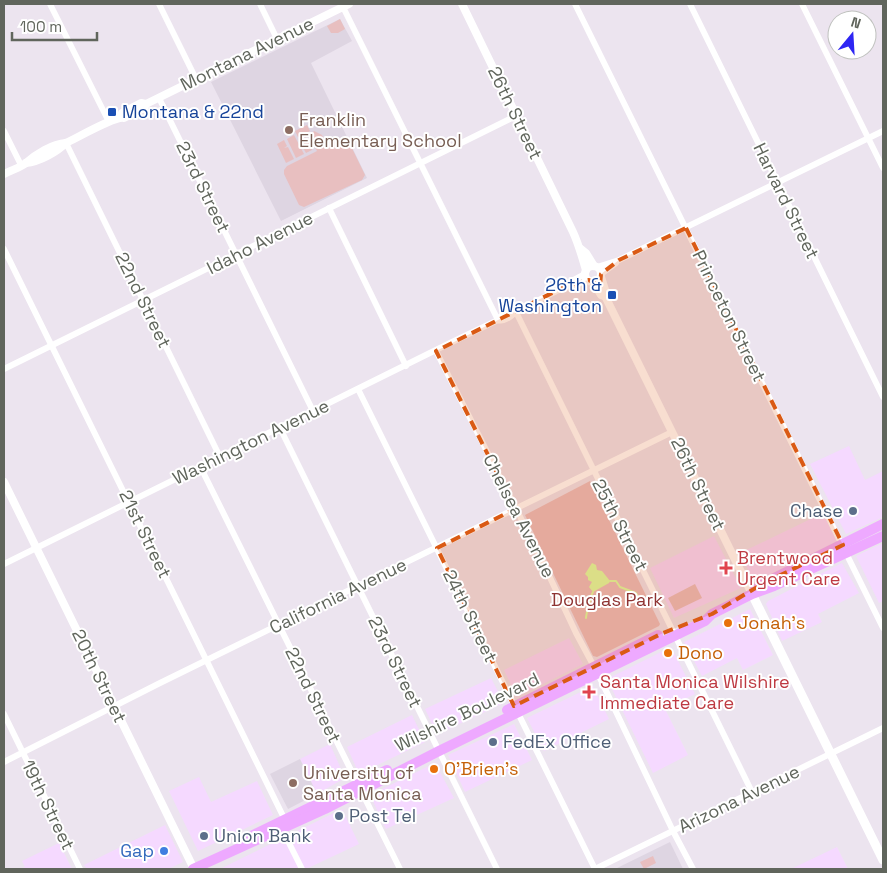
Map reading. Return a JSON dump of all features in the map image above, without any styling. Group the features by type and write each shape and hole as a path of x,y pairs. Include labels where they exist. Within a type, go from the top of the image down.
{"main road":[{"name":"Wilshire Boulevard","path":"845,550 883,524"},
{"name":"Wilshire Boulevard","path":"194,869 241,846 251,844 359,787 674,632 705,621 712,614 752,594 774,586 845,550 883,536"},
{"name":"26th Street","path":"752,594 883,860"},
{"name":"Wilshire Boulevard","path":"241,846 247,838 281,827"}],"street":[{"path":"50,4 109,122"},
{"path":"159,4 196,79"},
{"path":"260,4 277,39"},
{"name":"26th Street","path":"462,4 581,249 586,253 601,295 605,296 752,594"},
{"name":"Princeton Street","path":"575,4 883,628"},
{"name":"Harvard Street","path":"690,4 883,398"},
{"path":"802,4 883,168"},
{"path":"346,5 498,320"},
{"name":"Montana Avenue","path":"4,174 59,143 66,143 120,117 124,118 144,108 146,104 346,5"},
{"name":"23rd Street","path":"159,98 313,411"},
{"name":"Idaho Avenue","path":"4,368 516,116"},
{"path":"4,131 23,164"},
{"name":"Washington Avenue","path":"4,564 436,350 498,320 502,321 568,286 570,282 593,274 883,131"},
{"name":"22nd Street","path":"66,143 220,456"},
{"path":"329,208 406,366"},
{"name":"21st Street","path":"4,249 207,661 281,827 302,869"},
{"name":"25th Street","path":"516,312 752,792"},
{"name":"Chelsea Avenue","path":"436,350 538,552 693,869"},
{"name":"24th Street","path":"358,389 595,869"},
{"name":"23rd Street","path":"280,428 497,869"},
{"name":"California Avenue","path":"4,762 672,432"},
{"name":"22nd Street","path":"200,466 400,869"},
{"name":"20th Street","path":"4,482 194,869"},
{"name":"19th Street","path":"4,714 80,869"},
{"name":"Arizona Avenue","path":"595,869 883,728"}],"highlighted area":[{"path":"686,228 843,545 764,583 712,614 663,633 514,706 437,548 515,509 436,351 568,285 589,280 600,286 601,274 619,260"}],"shaded area":[{"name":"Franklin Elementary School","path":"340,19 352,41 311,63 367,178 281,221 211,82"},
{"path":"849,446 865,480 883,471 883,517 846,534 810,464"},
{"path":"823,513 837,541 754,582 740,553"},
{"path":"714,536 741,588 674,618 650,568"},
{"path":"883,543 883,601 879,603 856,556"},
{"path":"592,563 610,581 593,592 589,587 592,582 588,580 585,574"},
{"path":"842,563 859,593 818,614 822,622 782,641 766,604 768,601"},
{"path":"750,609 773,655 743,670 737,658 702,676 684,642"},
{"path":"569,638 583,664 517,697 504,670"},
{"path":"671,647 695,694 665,709 688,755 653,773 607,679"},
{"path":"491,678 504,703 440,733 436,732 425,709"},
{"path":"593,686 609,719 544,751 527,718"},
{"path":"412,715 425,742 359,774 347,747"},
{"path":"514,724 532,760 465,792 448,755"},
{"path":"330,744 345,778 317,794 300,759"},
{"name":"University of Santa Monica","path":"300,759 317,794 288,809 270,774"},
{"path":"435,763 454,798 386,829 370,795"},
{"path":"199,777 211,802 257,781 273,815 198,851 169,791"},
{"path":"342,809 359,844 306,869 220,869"},
{"path":"165,825 183,862 168,869 87,869 84,865"},
{"path":"670,842 683,869 615,869"},
{"path":"59,843 72,869 20,869 25,867 22,861"},
{"path":"837,847 848,869 791,869"}],"green space":[{"path":"340,19 345,29 338,33 331,33 327,26"},
{"path":"307,125 310,131 298,137 295,131"},
{"path":"314,131 322,135 327,146 342,139 348,140 365,175 362,180 304,207 299,205 284,174 284,170 287,166 317,151 310,139 310,135"},
{"path":"294,135 304,154 296,158 287,139"},
{"path":"306,137 312,150 306,153 299,141"},
{"path":"284,140 287,146 284,148 288,147 294,159 286,163 277,144"},
{"name":"Douglas Park","path":"590,481 660,624 597,657 593,656 525,515"},
{"path":"695,584 702,598 675,611 668,598"},
{"path":"653,856 656,863 644,869 640,862"}],"waterway":[{"path":"610,581 616,581 620,587 636,593 638,597"},
{"path":"586,618 593,592"}],"place":[{"name":"Montana & 22nd","path":"112,112"},
{"name":"Franklin Elementary School","path":"289,130"},
{"name":"26th & Washington","path":"612,295"},
{"name":"Chase","path":"853,511"},
{"name":"Brentwood Urgent Care","path":"726,568"},
{"name":"Jonah's","path":"728,623"},
{"name":"Dono","path":"668,653"},
{"name":"Santa Monica Wilshire Immediate Care","path":"589,692"},
{"name":"FedEx Office","path":"493,742"},
{"name":"O'Brien's","path":"434,769"},
{"name":"University of Santa Monica","path":"293,783"},
{"name":"Post Tel","path":"339,816"},
{"name":"Union Bank","path":"204,836"},
{"name":"Gap","path":"164,851"}]}
